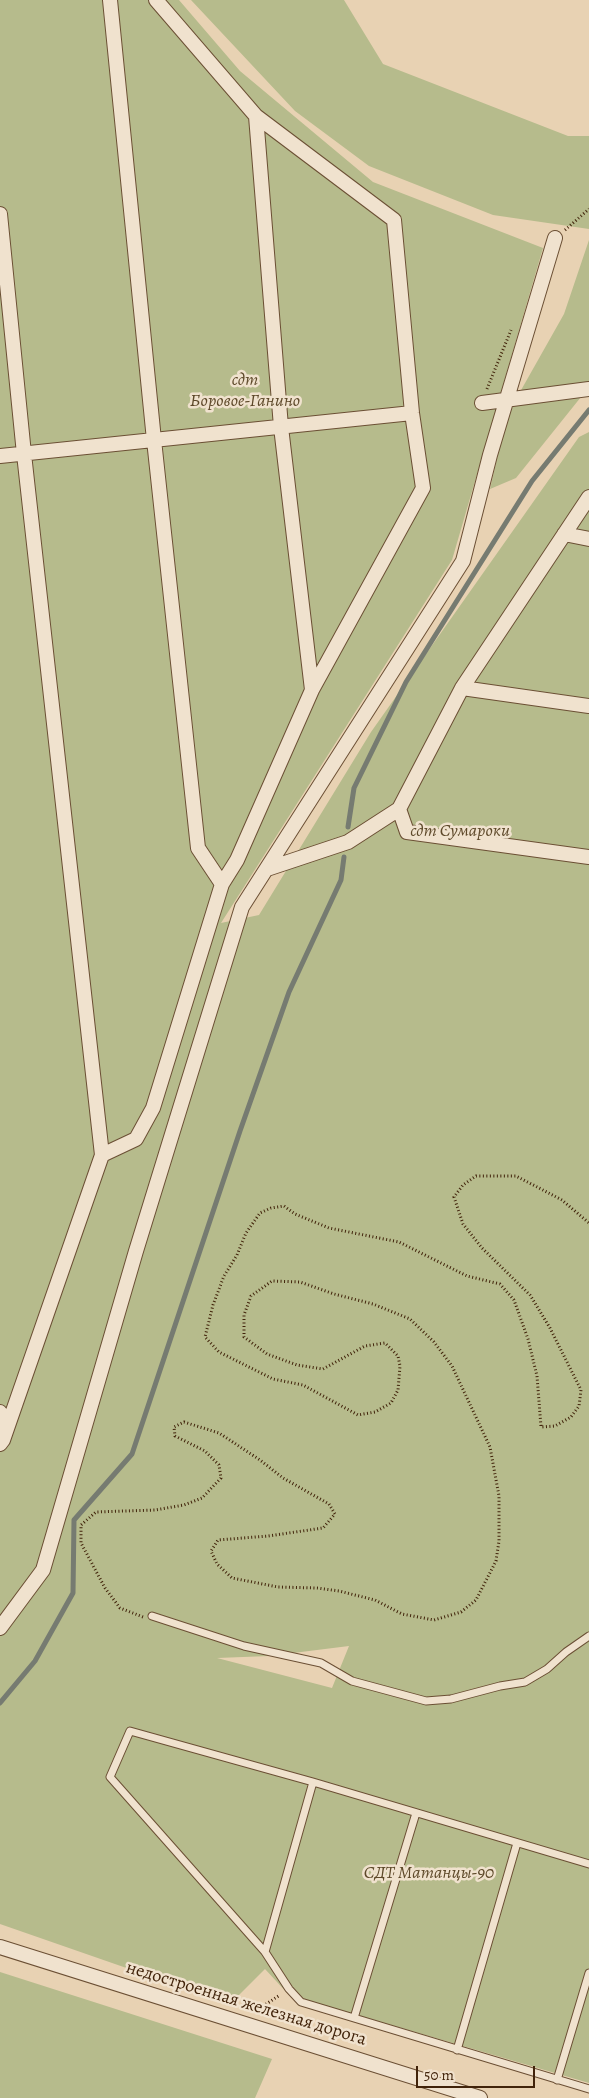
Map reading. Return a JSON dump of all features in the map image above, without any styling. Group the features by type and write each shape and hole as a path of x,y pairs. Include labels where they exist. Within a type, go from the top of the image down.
{"street":[{"path":"110,0 154,440 198,848 222,884"},
{"path":"102,1156 136,1139 153,1108 222,884 237,860 312,690 423,488 412,413 394,220 256,116 156,0"},
{"path":"256,116 281,427 312,690"},
{"path":"0,214 24,454 102,1156 2,1442"},
{"path":"0,1628 42,1570 136,1251 242,907 464,561 490,455 555,238"},
{"path":"482,403 589,389"},
{"path":"0,456 412,413"},
{"path":"267,869 348,842 400,809 462,688 589,497"},
{"path":"564,534 589,539"},
{"path":"462,688 589,706"},
{"path":"400,809 407,832 589,857"},
{"path":"0,1412 2,1442"},
{"name":"недостроенная железная дорога","path":"0,1947 480,2098"}],"lane":[{"path":"152,1616 244,1646 321,1663 352,1681 426,1702 451,1699 500,1686 526,1682 542,1673 589,1636"},
{"path":"589,1864 313,1782 130,1731 110,1777 265,1952 289,1989 301,2002 589,2089"},
{"path":"265,1952 313,1782"},
{"path":"354,2018 416,1813"},
{"path":"457,2050 517,1843"},
{"path":"557,2080 589,1973"}],"path":[{"path":"152,1616 142,1617 120,1608 105,1588 81,1543 81,1525 96,1512 156,1510 184,1505 202,1498 221,1478 219,1465 205,1451 175,1436 174,1427 184,1422 219,1433 283,1478 329,1504 335,1514 323,1528 268,1536 218,1540 211,1551 217,1564 232,1578 278,1587 317,1588 339,1591 375,1600 402,1614 434,1620 461,1612 476,1600 496,1561 499,1541 499,1496 490,1447 452,1366 434,1342 410,1318 300,1282 272,1281 252,1296 244,1314 244,1337 267,1354 297,1364 323,1368 365,1346 385,1343 398,1356 400,1366 398,1390 390,1403 375,1412 358,1414 303,1385 273,1379 218,1352 205,1337 213,1306 224,1276 237,1255 246,1233 260,1213 271,1208 284,1206 295,1214 329,1228 399,1242 467,1276 500,1284 514,1300 528,1338 537,1376 541,1427 555,1426 570,1417 579,1406 581,1390 550,1328 530,1295 482,1248 464,1224 454,1198 464,1184 476,1176 516,1176 562,1200 589,1223"},
{"path":"239,2021 289,1989"}],"green space":[{"path":"0,0 179,0 240,71 373,182 543,248 452,560 221,923 259,915 371,732 579,437 589,432 589,2083 289,1995 265,1969 230,2004 0,1924","holes":["349,1646 332,1688 217,1658 269,1656"]},
{"path":"191,0 344,0 383,64 568,136 589,136 589,229 493,215 369,166 295,111"},
{"path":"589,240 589,387 516,478 490,489 507,415 564,314"},
{"path":"0,1972 272,2059 255,2098 0,2098"}],"waterway":[{"path":"348,827 354,788 406,682 532,481 589,410"},
{"path":"0,1703 35,1661 73,1593 74,1520 132,1454 240,1131 289,992 341,880 344,857"}],"park label":[{"name":"сдт Боровое-Ганино","path":"245,391"},
{"name":"сдт Сумароки","path":"460,832"},
{"name":"СДТ Матанцы-90","path":"429,1874"}]}
